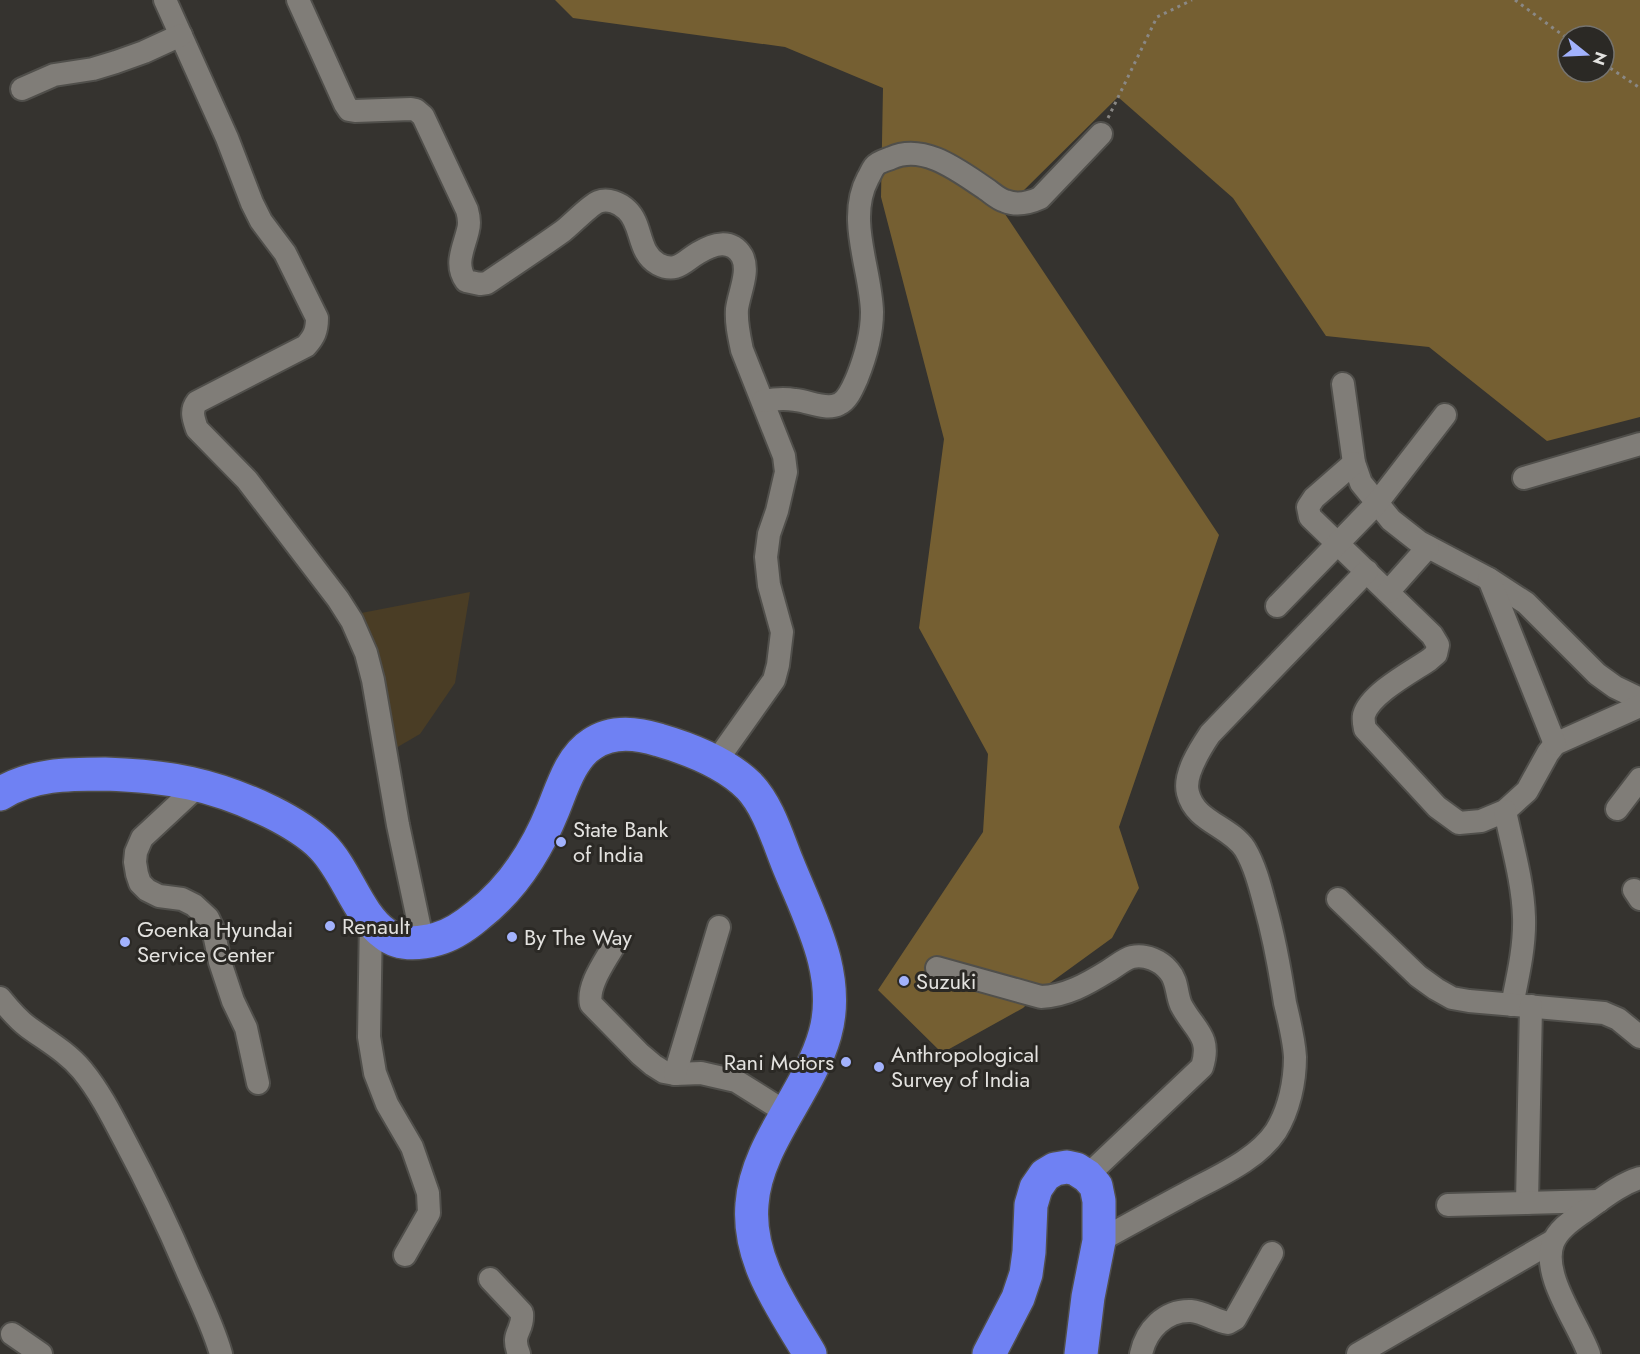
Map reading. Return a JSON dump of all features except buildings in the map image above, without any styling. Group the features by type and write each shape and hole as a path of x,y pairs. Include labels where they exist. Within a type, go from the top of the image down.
{"highway":[{"path":"0,794 17,784 40,778 74,774 178,779 243,798 281,816 305,831 324,848 341,869 370,920 384,934 403,943 423,943 448,936 466,925 500,897 520,873 536,848 576,760 590,744 610,735 632,734 658,739 715,763 736,775 751,788 764,807 775,831 815,929 829,987 826,1030 808,1078 770,1145 757,1177 752,1203 752,1228 756,1251 765,1276 810,1354"},
{"path":"989,1354 1018,1298 1026,1274 1031,1205 1036,1188 1045,1175 1055,1168 1067,1167 1076,1169 1087,1176 1096,1186 1099,1201 1099,1241 1088,1298 1081,1354"}],"street":[{"path":"165,0 227,138 252,203 261,221 285,253 317,318 317,329 306,346 197,402 193,407 194,422 197,429 248,480 352,621 366,653 373,680 398,825 423,943"},
{"path":"298,0 349,110 411,109 423,116 467,210 468,229 460,260 464,280 473,284 487,283 563,231 597,202 610,201 620,204 629,211 648,255 662,266 673,268 684,264 698,253 721,243 730,245 738,251 745,264 738,309 742,350 784,456 786,472 769,534 766,557 769,585 782,632 774,680 715,763"},
{"path":"22,89 54,75 93,69 116,62 181,35"},
{"path":"763,401 780,398 830,407 841,404 851,391 862,366 872,324 872,309 862,254 859,207 864,185 875,166 894,156 906,153 931,157 956,169 1004,201 1014,204 1027,203 1040,198 1101,134"},
{"path":"1343,384 1354,463 1361,483 1390,520 1428,548 1490,579 1526,603 1598,674 1615,687 1640,700"},
{"path":"1277,606 1377,503 1445,415"},
{"path":"1524,478 1640,444"},
{"path":"1354,463 1314,498 1308,507 1310,516 1432,635 1438,645 1436,654 1381,693 1368,707 1363,717 1365,729 1437,807 1459,823 1481,821 1505,811 1527,791 1548,753 1556,744 1640,700"},
{"path":"1388,592 1428,548"},
{"path":"1099,1241 1244,1161 1258,1150 1275,1131 1287,1106 1294,1080 1295,1055 1273,936 1261,888 1244,848 1229,834 1200,814 1191,803 1187,790 1190,772 1199,751 1210,734 1366,571"},
{"path":"1490,579 1556,744"},
{"path":"1617,809 1640,778"},
{"path":"199,785 142,838 136,852 137,874 140,883 147,890 159,896 182,899 194,905 208,918 233,1001 246,1028 258,1083"},
{"path":"1505,811 1524,918 1520,965 1527,1203"},
{"path":"1338,899 1418,976 1452,998 1604,1013 1618,1019 1640,1037"},
{"path":"370,920 369,1028 375,1073 387,1104 412,1147 428,1193 429,1213 405,1255"},
{"path":"675,1074 719,927"},
{"path":"613,947 591,989 589,998 591,1004 640,1054 664,1072 701,1073 736,1081 787,1113"},
{"path":"937,968 1041,997 1070,991 1132,957 1147,957 1159,962 1169,970 1175,980 1180,1004 1204,1041 1206,1055 1202,1067 1087,1176"},
{"path":"0,998 21,1022 64,1052 81,1069 101,1097 146,1179 168,1226 215,1332 221,1354"},
{"path":"1358,1354 1553,1241 1567,1225 1625,1184 1640,1178"},
{"path":"1448,1205 1599,1202"},
{"path":"1553,1241 1550,1258 1554,1278 1589,1354"},
{"path":"1142,1354 1149,1334 1166,1316 1192,1311 1228,1323 1235,1319 1272,1252"},
{"path":"490,1279 522,1313 522,1322 515,1339 519,1354"},
{"path":"12,1334 42,1354"}],"path":[{"path":"1101,134 1157,17 1192,0"},
{"path":"1515,0 1556,30"},
{"path":"1616,72 1640,88"}],"shaded area":[{"path":"555,0 1640,0 1640,417 1547,441 1429,347 1326,336 1233,198 1118,97 1003,211 1219,535 1119,827 1139,888 1112,938 1050,983 1023,1008 942,1053 878,990 983,832 988,754 919,628 944,439 881,197 883,88 785,47 573,18"},
{"path":"470,592 455,683 420,734 389,752 356,614"}],"place":[{"name":"State Bank of India","path":"561,842"},
{"name":"Renault","path":"330,926"},
{"name":"By The Way","path":"512,937"},
{"name":"Goenka Hyundai Service Center","path":"125,942"},
{"name":"Suzuki","path":"904,981"},
{"name":"Rani Motors","path":"846,1062"},
{"name":"Anthropological Survey of India","path":"879,1067"}]}
